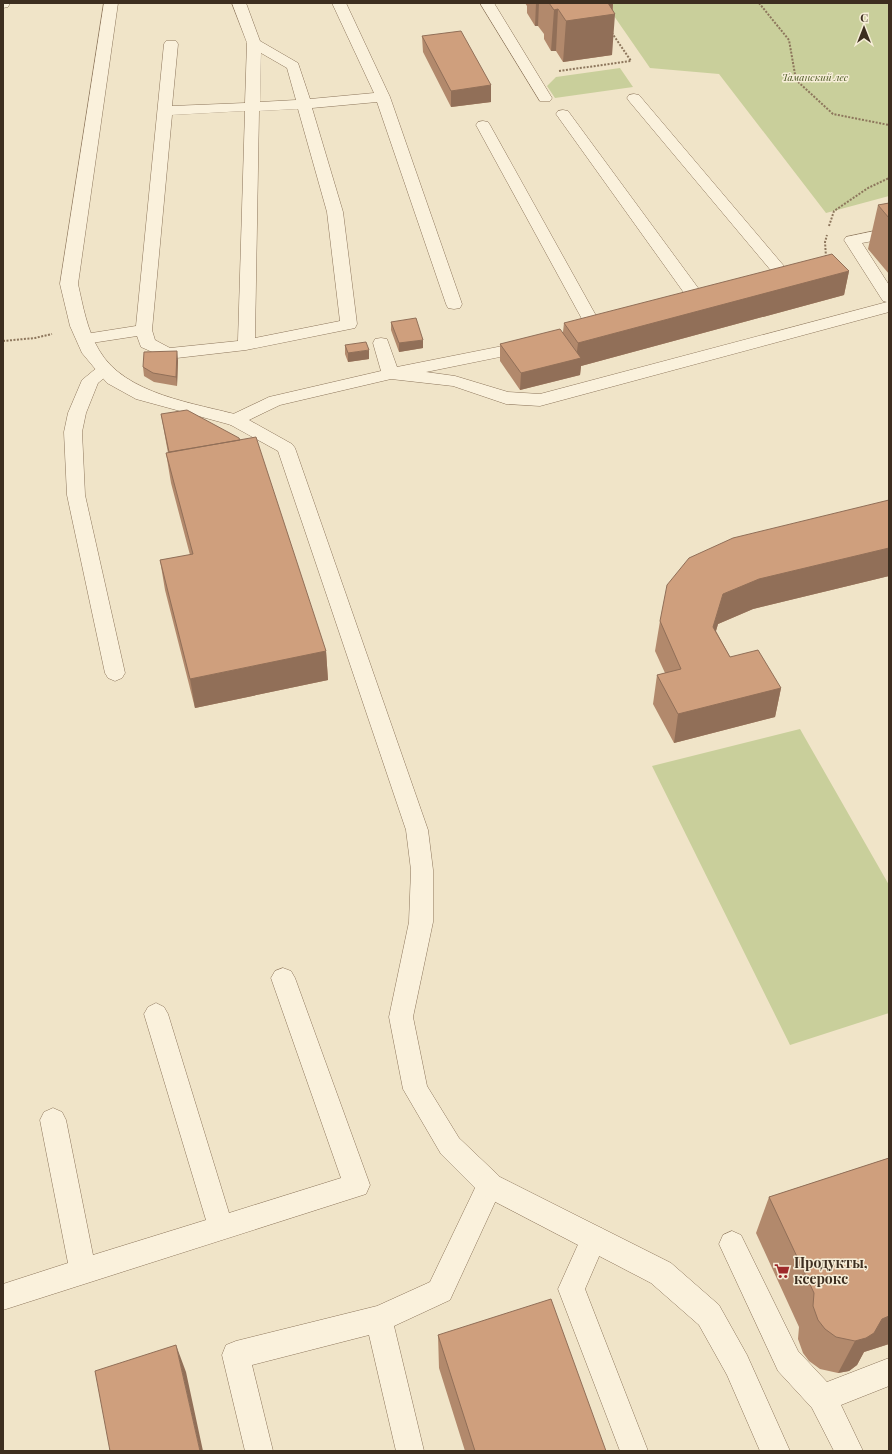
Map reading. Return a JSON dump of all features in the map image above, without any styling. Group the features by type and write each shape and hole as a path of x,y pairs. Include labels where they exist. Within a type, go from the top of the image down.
{"street":[{"path":"111,3 69,284 82,332 91,353 113,379 142,395 236,420"},
{"path":"490,1185 661,1273 709,1315 737,1365 776,1451"}],"lane":[{"path":"239,3 254,43 246,345"},
{"path":"340,3 383,97 454,304"},
{"path":"487,3 544,98"},
{"path":"170,44 144,330 147,343 168,354 246,345 349,324 335,212 293,66 254,43"},
{"path":"165,110 304,104 383,97"},
{"path":"634,98 783,274 747,285"},
{"path":"563,114 697,300"},
{"path":"483,126 595,330"},
{"path":"889,233 852,240 889,298"},
{"path":"392,374 455,381 506,398 540,400 889,307"},
{"path":"82,332 144,330"},
{"path":"381,342 392,374"},
{"path":"236,420 275,401 392,374 487,356 541,343"},
{"path":"106,370 91,380 77,413 73,432 76,495 114,673"},
{"path":"236,420 286,448 417,830 422,870 421,922 402,1017 415,1089 450,1146 490,1185 440,1291 379,1319 236,1355 259,1451"},
{"path":"3,1297 357,1186 283,978"},
{"path":"156,1014 220,1228"},
{"path":"52,1120 83,1272"},
{"path":"594,1238 571,1289 634,1451"},
{"path":"732,1244 788,1361 822,1398 849,1451"},
{"path":"379,1319 410,1451"},
{"path":"822,1398 889,1372"}],"path":[{"path":"758,3 789,40 794,61 796,80 809,94 833,114 889,125"},
{"path":"531,75 631,61 609,29"},
{"path":"3,341 82,332"}],"green space":[{"name":"Таманский лес","path":"605,3 889,3 889,196 826,213 719,74 650,68"},
{"path":"620,68 633,87 555,98 547,86 556,77"},
{"path":"800,729 889,885 889,1013 790,1045 652,766"}],"building":[{"path":"549,3 608,3 615,14 566,21 558,9 554,10"},
{"path":"461,31 491,85 451,91 422,36"},
{"path":"889,203 889,218 878,205"},
{"path":"832,254 849,271 578,343 564,323"},
{"path":"416,318 423,340 399,343 391,322"},
{"path":"560,329 581,358 521,373 500,344"},
{"path":"366,342 369,350 348,353 345,345"},
{"path":"177,351 176,377 153,373 143,367 144,352"},
{"path":"187,410 239,438 240,440 169,452 161,414"},
{"path":"256,437 326,651 190,679 160,560 193,554 166,453"},
{"path":"889,500 889,548 759,579 723,594 713,627 730,657 758,650 781,688 678,714 657,675 681,669 660,621 667,585 689,558 733,538"},
{"path":"889,1158 889,1316 882,1319 874,1333 866,1338 855,1341 836,1337 825,1329 818,1320 813,1306 814,1293 769,1197"},
{"path":"551,1299 606,1451 475,1451 438,1335"},
{"path":"176,1345 200,1451 110,1451 95,1371"}],"place":[{"name":"Продукты, ксерокс","path":"782,1271"}]}
